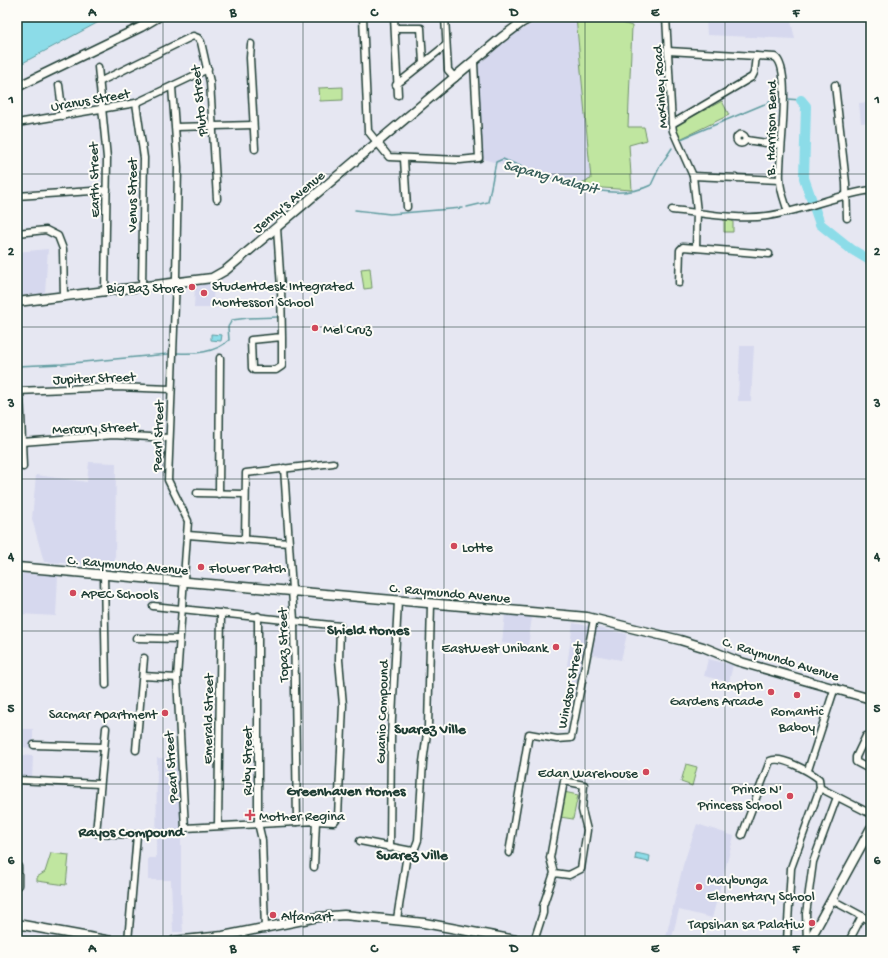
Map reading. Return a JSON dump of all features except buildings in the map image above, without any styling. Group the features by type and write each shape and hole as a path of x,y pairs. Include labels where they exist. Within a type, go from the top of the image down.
{"main road":[{"path":"17,87 141,27 158,17"},
{"name":"Jenny's Avenue","path":"17,302 212,278 226,270 521,23 532,17"},
{"name":"C. Raymundo Avenue","path":"17,567 431,604 503,609 594,619 667,636 703,647 737,661 835,687 871,699"},
{"path":"808,941 871,828"},
{"path":"17,867 17,885"},
{"path":"174,941 265,929 303,920 336,915 397,919 492,939 521,941"},
{"path":"17,924 111,941"}],"street":[{"path":"363,17 368,131 389,157 404,159 477,159 479,156 474,63"},
{"path":"394,17 396,85 398,95"},
{"path":"445,17 448,70 455,78"},
{"name":"McKinley Road","path":"666,17 672,124 673,131 693,176 697,212 696,248"},
{"path":"395,28 421,28 423,63"},
{"name":"Pluto Street","path":"99,82 193,36 198,38 201,42 208,69 217,199"},
{"path":"251,44 255,149"},
{"path":"396,85 446,45"},
{"name":"B. Harrison Bend","path":"668,51 775,57 782,66 784,94 780,145 780,180 788,212"},
{"path":"672,124 752,77 754,73 756,56"},
{"name":"Earth Street","path":"98,67 107,158 105,292"},
{"name":"Uranus Street","path":"17,123 102,110 136,103 208,69"},
{"path":"60,85 63,116"},
{"path":"835,85 847,218"},
{"name":"Pearl Street","path":"172,86 178,167 176,283 168,480 187,517 188,535 177,678 186,828 218,825"},
{"name":"Venus Street","path":"136,103 144,158 142,287"},
{"path":"176,127 253,125"},
{"path":"746,140 780,145"},
{"path":"404,159 407,207"},
{"path":"693,176 780,180"},
{"path":"17,196 106,190"},
{"path":"672,210 765,216 788,212 846,194 871,190"},
{"path":"277,228 281,288 282,337 282,366 276,370 254,370 252,368 251,340 282,337"},
{"path":"17,233 46,230 58,236 63,249 64,297"},
{"path":"679,283 681,248 769,254"},
{"path":"218,494 220,358"},
{"name":"Jupiter Street","path":"18,391 116,387 171,389"},
{"path":"18,391 23,467"},
{"name":"Mercury Street","path":"22,442 113,435 169,438"},
{"path":"246,540 244,476 248,472 334,463"},
{"name":"Topaz Street","path":"284,468 293,591 297,822"},
{"path":"197,493 245,494"},
{"path":"188,535 289,543"},
{"path":"104,574 106,685"},
{"name":"Guanio Compound","path":"390,848 391,737 398,601"},
{"path":"397,919 407,854 412,851 418,840 423,762 428,726 431,604"},
{"path":"153,606 258,616 340,626 339,660 343,705 337,820 332,822 316,821 218,825"},
{"name":"Emerald Street","path":"218,825 221,613"},
{"name":"Ruby Street","path":"258,616 258,823 262,843 265,929"},
{"name":"Windsor Street","path":"509,853 529,734 557,739 571,738 594,619"},
{"path":"136,638 179,639"},
{"path":"136,750 144,658"},
{"path":"143,676 177,678"},
{"path":"808,770 835,687"},
{"path":"106,728 96,833 136,835 128,941"},
{"path":"866,736 856,757 856,762 871,770"},
{"path":"34,745 103,747"},
{"path":"742,835 770,761 777,759 808,770 819,779 820,786 791,868 787,941"},
{"path":"17,780 100,784"},
{"path":"534,941 540,917 538,912 543,906 554,873 550,858 564,782 584,785 582,810 587,830 581,869 569,875 554,873"},
{"path":"820,786 837,797 871,814"},
{"path":"808,941 806,914 812,862 837,797"},
{"path":"314,867 316,821"},
{"path":"360,841 390,848 412,851"},
{"path":"832,900 871,921"},
{"path":"849,941 862,916"}],"shaded area":[{"path":"544,17 576,17 591,179 573,186 480,158 475,67 513,35"},
{"path":"706,17 790,17 795,39 707,35"},
{"path":"871,102 871,122 861,123 859,103"},
{"path":"48,249 45,293 17,296 17,252"},
{"name":"Studentdesk Integrated Montessori School","path":"214,281 213,299 220,300 219,308 194,308 195,287"},
{"path":"740,346 754,346 751,401 738,401"},
{"path":"89,462 116,463 115,566 44,562 32,519 36,475 87,482"},
{"path":"17,512 20,518 17,562"},
{"path":"20,574 58,575 56,616 19,614"},
{"path":"505,614 532,617 528,646 502,643"},
{"path":"573,623 589,626 574,702 566,700 567,666"},
{"path":"594,627 627,634 621,660 589,654"},
{"path":"708,659 733,665 729,682 704,676"},
{"path":"17,729 33,729 33,748 17,747"},
{"path":"18,755 33,756 32,780 17,779"},
{"path":"157,758 179,759 183,932 173,932 171,880 148,880 148,858 156,858"},
{"name":"Maybunga Elementary School","path":"697,824 734,836 712,918 679,910 671,941 665,941 683,865"}],"green space":[{"path":"576,17 613,17 616,21 632,26 628,127 644,127 647,140 629,145 632,190 573,186 591,179"},
{"path":"343,87 343,100 320,101 319,88"},
{"path":"722,101 729,115 680,139 674,126"},
{"path":"724,219 733,220 733,232 724,232"},
{"path":"370,268 372,288 364,289 361,269"},
{"path":"686,764 697,767 692,786 681,782"},
{"path":"564,792 578,795 573,819 560,817"},
{"path":"51,853 69,855 66,885 37,881 37,877 45,872"}],"water":[{"path":"17,17 108,17 17,66"},
{"path":"211,334 222,335 221,341 211,340"},
{"path":"636,853 650,856 649,862 635,859"}],"waterway":[{"name":"Sapang Malapit","path":"681,139 779,98 783,98"},
{"name":"Sapang Malapit","path":"787,99 801,100"},
{"name":"Sapang Malapit","path":"801,100 806,106 804,178 820,224 851,249 871,261"},
{"name":"Sapang Malapit","path":"467,207 488,202 496,162 503,159 557,180 577,186 616,192 634,191 651,185 660,166 672,148"},
{"path":"355,210 390,214 462,208"},
{"path":"177,353 204,352 218,348 229,340 228,327 232,320 279,317"},
{"path":"17,366 62,364 168,354"}],"place":[{"name":"Big Baz Store","path":"192,287"},
{"name":"Studentdesk Integrated Montessori School","path":"204,293"},
{"name":"Mel Cruz","path":"315,328"},
{"name":"Lotte","path":"454,546"},
{"name":"Flower Patch","path":"201,567"},
{"name":"APEC Schools","path":"73,593"},
{"name":"EastWest Unibank","path":"556,647"},
{"name":"Hampton Gardens Arcade","path":"771,692"},
{"name":"Romantic Baboy","path":"797,695"},
{"name":"Sacmar Apartment","path":"165,713"},
{"name":"Edan Warehouse","path":"646,772"},
{"name":"Prince N' Princess School","path":"790,796"},
{"name":"Mother Regina","path":"250,815"},
{"name":"Maybunga Elementary School","path":"699,887"},
{"name":"Alfamart","path":"273,915"},
{"name":"Tapsihan sa Palatiw","path":"812,923"}],"district":[{"name":"Shield Homes","path":"368,629"},
{"name":"Suarez Ville","path":"430,728"},
{"name":"Greenhaven Homes","path":"346,790"},
{"name":"Rayos Compound","path":"131,831"},
{"name":"Suarez Ville","path":"412,854"}]}
